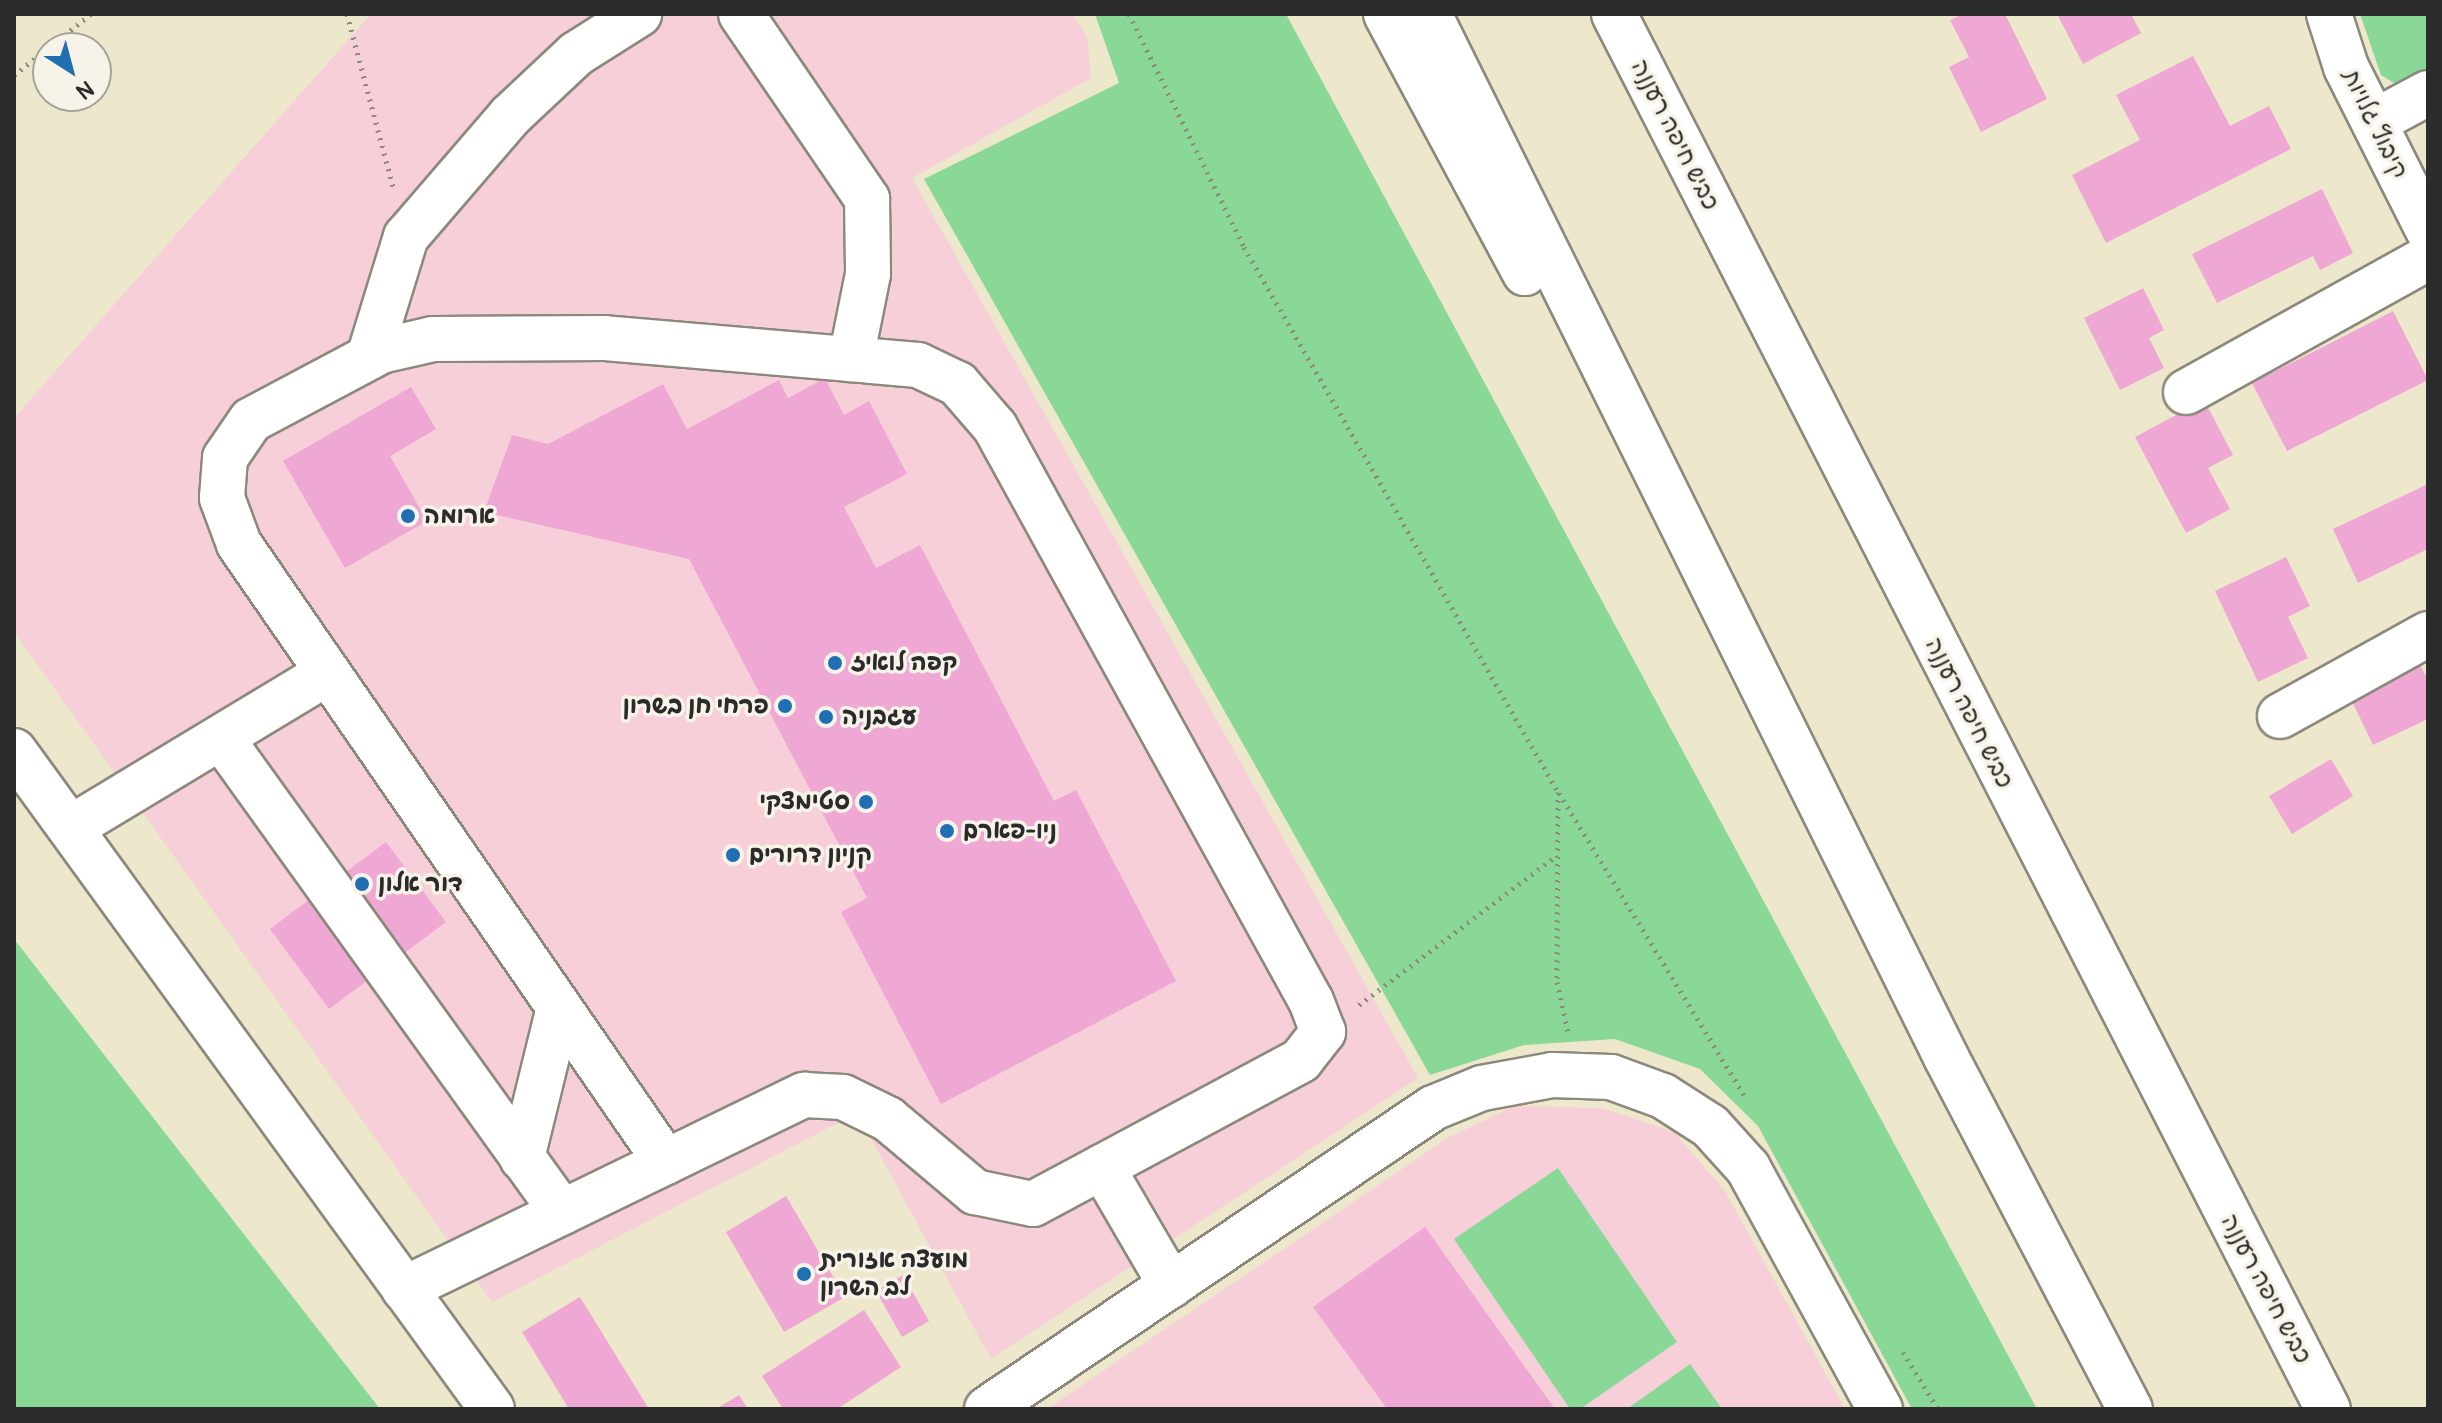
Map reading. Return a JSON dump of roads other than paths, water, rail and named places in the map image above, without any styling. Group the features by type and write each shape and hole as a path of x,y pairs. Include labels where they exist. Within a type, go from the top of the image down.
{"main road":[{"path":"369,357 406,237 510,116 576,54 639,14"},
{"path":"741,14 867,199 868,274 851,359"},
{"path":"1386,14 1946,1057 2130,1409"},
{"path":"1429,14 1946,1057"},
{"name":"כביש חיפה רעננה","path":"1614,14 2328,1409"},
{"path":"1627,14 1676,139"},
{"name":"קיבוץ גלויות","path":"2329,14 2346,67 2428,230"},
{"path":"2374,122 2428,93"},
{"path":"2186,392 2428,258"},
{"path":"404,1289 562,1212 666,1162 804,1095 843,1097 888,1119 975,1192 1033,1204 1301,1060 1323,1032 1311,1001 995,427 958,384 918,365 605,338 433,339 369,357 251,420 225,458 222,498 239,544 666,1162"},
{"path":"2280,716 2428,634"},
{"path":"72,827 326,674"},
{"path":"222,739 562,1212"},
{"path":"14,751 492,1409"},
{"path":"522,1158 559,1007"},
{"path":"987,1409 1433,1108 1482,1088 1578,1076 1611,1077 1663,1096 1710,1126 1748,1168 1880,1409"},
{"path":"1102,1167 1171,1285"}],"place":[{"name":"ארומה","path":"408,516"},
{"name":"קפה לואיז","path":"835,663"},
{"name":"פרחי חן בשרון","path":"785,706"},
{"name":"עגבניה","path":"826,717"},
{"name":"סטימצקי","path":"866,802"},
{"name":"ניו-פארם","path":"947,831"},
{"name":"קניון דרורים","path":"733,855"},
{"name":"דור אלון","path":"362,884"},
{"name":"מועצה אזורית לב השרון","path":"804,1274"}]}
